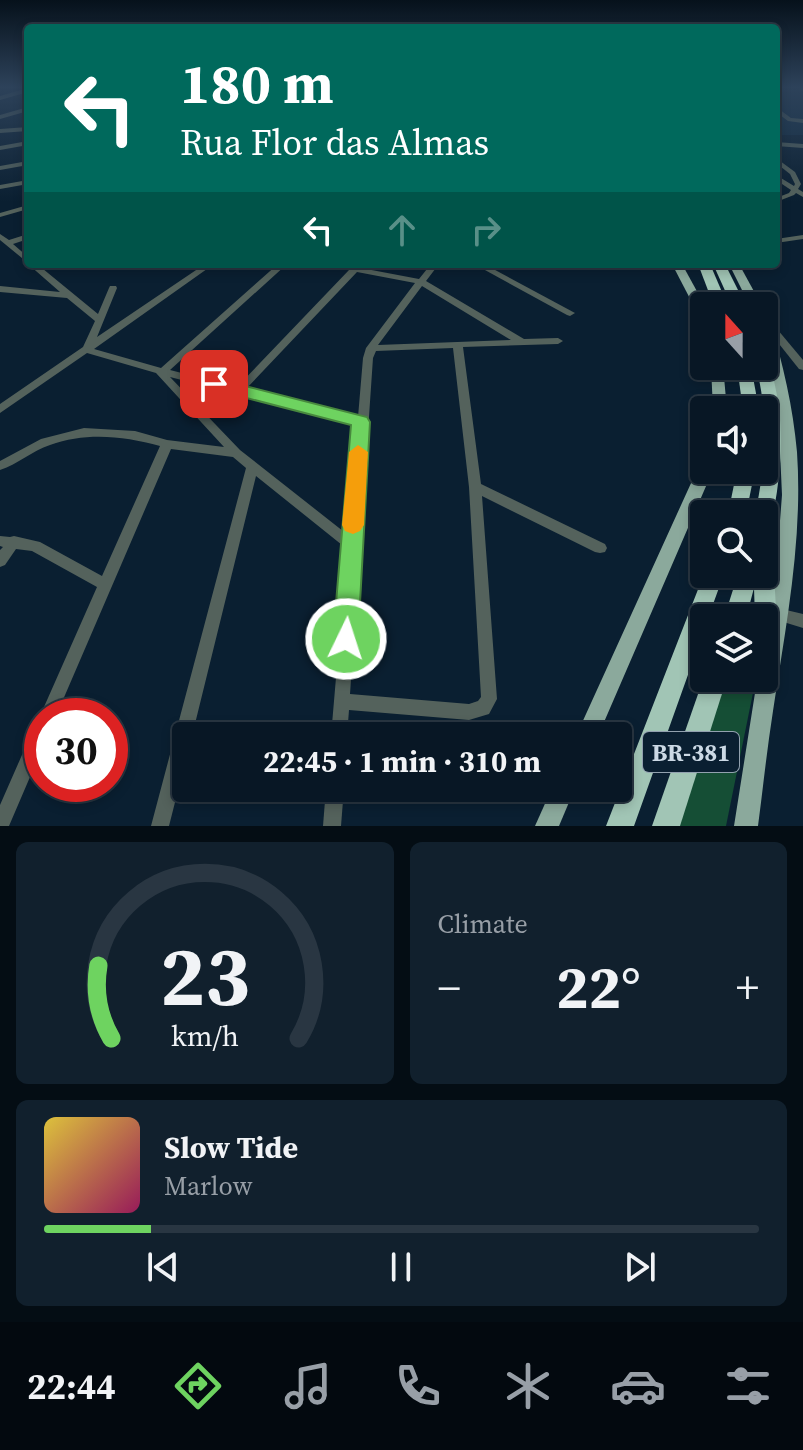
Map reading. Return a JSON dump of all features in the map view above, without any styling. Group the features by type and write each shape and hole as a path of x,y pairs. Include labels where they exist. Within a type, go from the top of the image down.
{"highway":[{"path":"704,268 715,292"},
{"path":"721,268 732,292"},
{"path":"766,380 774,417 766,500"},
{"name":"BR-381","path":"620,826 709,588"},
{"name":"BR-381","path":"666,826 710,692"}],"main road":[{"path":"679,268 692,292"},
{"path":"736,268 749,292"},
{"path":"778,349 792,393 800,454 798,509 778,632"},
{"path":"593,722 699,484"},
{"path":"746,826 766,692"},
{"path":"547,826 558,802"}],"street":[{"path":"4,131 24,128"},
{"path":"0,148 24,144"},
{"path":"780,144 803,146"},
{"path":"780,162 792,164"},
{"path":"780,163 793,173 803,202"},
{"path":"0,168 24,164"},
{"path":"780,179 798,189"},
{"path":"0,187 24,183"},
{"path":"780,198 798,189"},
{"path":"0,215 24,208"},
{"path":"4,239 24,236"},
{"path":"780,240 803,237"},
{"path":"4,239 24,256"},
{"path":"38,268 98,319"},
{"path":"0,409 204,268"},
{"path":"161,373 279,268"},
{"path":"241,389 357,268"},
{"path":"362,268 421,282 523,343"},
{"path":"340,722 361,422 371,348 432,268"},
{"path":"486,268 570,313"},
{"path":"87,350 113,288"},
{"path":"0,291 69,295"},
{"path":"778,337 803,367"},
{"path":"371,348 558,341"},
{"path":"342,701 461,712 477,711 487,703 489,694 475,487 458,345"},
{"path":"87,350 161,373 241,389 361,422"},
{"path":"161,373 236,453 351,545"},
{"path":"0,394 15,398"},
{"path":"0,466 45,442 84,432 135,435 167,444 236,453"},
{"path":"56,698 167,444"},
{"path":"160,826 253,465"},
{"path":"475,487 600,548"},
{"path":"0,561 7,541 48,551 105,584"},
{"path":"782,615 803,621"},
{"path":"0,826 24,771"},
{"path":"332,826 334,802"}],"shaded area":[{"path":"780,125 803,125 803,135 780,135"}],"green space":[{"path":"719,692 753,692 726,826 674,826"}],"slow traffic":[{"path":"353,525 358,452"}],"route":[{"path":"214,384 361,422 346,639"}]}
